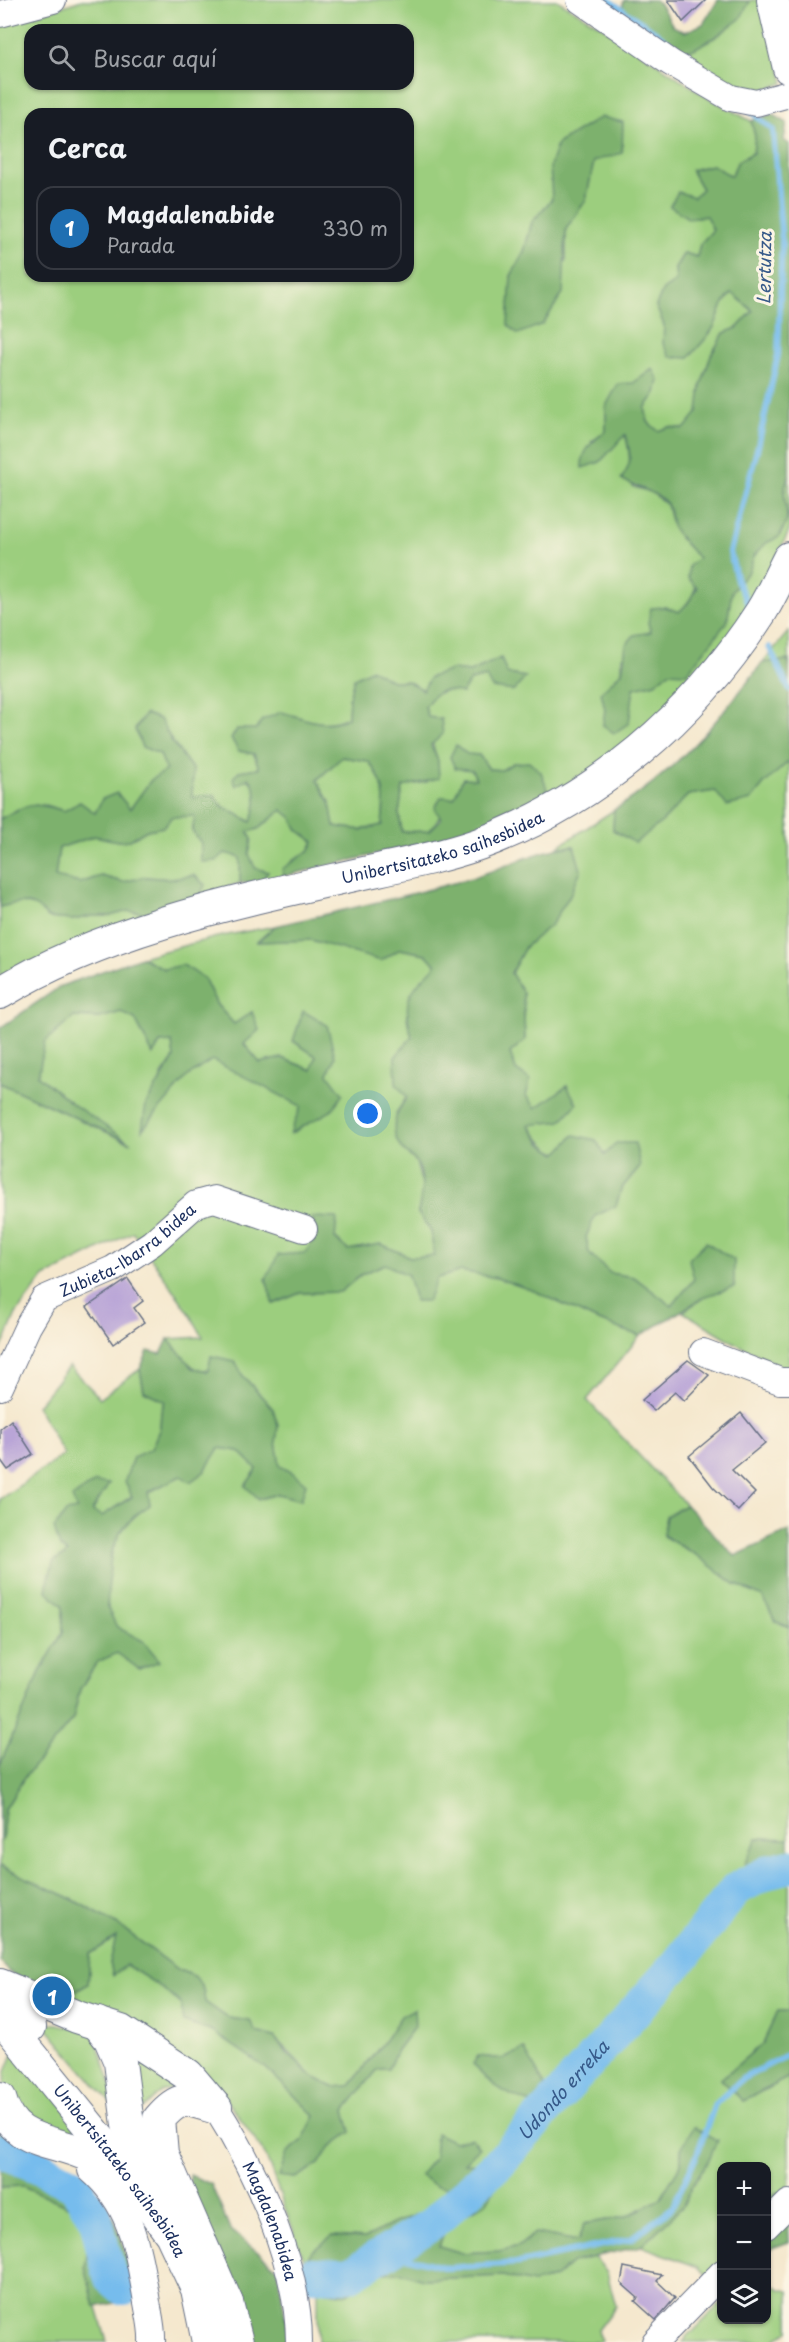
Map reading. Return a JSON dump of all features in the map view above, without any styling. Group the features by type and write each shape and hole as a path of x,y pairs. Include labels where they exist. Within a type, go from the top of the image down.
{"main road":[{"path":"773,0 789,68"},
{"name":"Unibertsitateko saihesbidea","path":"0,993 90,948 164,923 290,890 434,857 477,844 520,827 584,792 678,717 711,680 762,611 789,558"},
{"name":"Unibertsitateko saihesbidea","path":"0,1012 65,975 121,952 210,924 439,871 511,849 570,817 636,774 693,727 742,668 779,612 789,591"},
{"path":"0,1987 121,2031 188,2075 216,2108"},
{"name":"Unibertsitateko saihesbidea","path":"0,1987 11,2033 107,2148 171,2234 197,2289 208,2342"},
{"path":"11,2033 43,2017 87,2020 111,2039 120,2062 128,2125 145,2155 192,2223"},
{"name":"Unibertsitateko saihesbidea","path":"11,2033 151,2177 227,2303"},
{"path":"0,2098 4,2113 16,2128 40,2141 95,2159 148,2204"},
{"path":"216,2108 188,2099 170,2106 159,2119 162,2154 227,2303 237,2342"}],"street":[{"path":"0,14 53,0"},
{"path":"580,0 671,63 731,98 756,103 789,94"},
{"name":"Zubieta-Ibarra bidea","path":"0,1386 28,1326 44,1299 113,1269 152,1243 196,1204 214,1199 304,1229"},
{"path":"703,1352 780,1381 789,1381"},
{"name":"Magdalenabidea","path":"216,2108 238,2142 264,2200 292,2278 299,2342"},
{"path":"66,2148 108,2184 127,2215 138,2252 152,2342"},
{"path":"771,2221 789,2203"},
{"path":"655,2342 717,2278"}],"green space":[{"path":"82,0 557,0 601,26 707,97 751,121 755,136 753,153 738,161 731,176 712,165 691,170 702,189 694,197 678,193 670,206 688,218 706,216 713,230 700,244 697,257 684,253 675,268 676,281 663,290 656,306 664,325 664,344 714,327 721,306 733,293 753,311 737,328 724,333 711,355 701,386 699,412 685,429 669,427 658,431 648,422 645,408 656,393 659,380 652,369 606,406 606,431 591,442 600,462 625,434 633,487 651,492 667,505 672,526 699,558 698,574 690,599 679,612 665,607 651,633 622,658 622,672 614,679 603,725 631,704 634,688 655,683 713,638 727,622 732,591 749,571 754,556 766,543 779,536 785,524 787,517 784,492 789,477 789,531 759,595 713,664 608,761 536,802 513,763 502,770 489,769 479,755 472,770 476,779 463,778 454,798 429,831 402,832 399,813 403,786 427,782 438,761 433,748 425,707 433,695 470,681 486,677 526,677 507,674 501,658 470,672 452,670 424,690 407,681 392,681 349,697 348,717 342,720 309,721 296,716 256,729 239,751 254,754 259,768 239,771 255,786 257,808 252,822 222,806 214,795 192,797 193,770 173,743 160,719 146,714 135,729 142,747 160,754 166,770 151,780 130,810 95,813 64,811 42,804 18,809 0,819 0,21 41,13","holes":["601,118 586,200 566,229 566,261 511,276 524,252 532,222 552,199 557,144"]},
{"path":"624,0 655,0 660,4 673,26 685,32 703,24 718,0 750,1 740,19 715,37 694,49 673,53 620,16"},
{"path":"751,0 764,0 784,83 760,91 740,88 673,53 708,42 718,36 736,20"},
{"path":"772,114 787,123 784,140 789,144 789,477 784,492 787,520 779,537 766,543 754,556 749,571 732,591 727,622 687,673 669,672 655,683 634,688 629,723 614,733 603,725 605,709 601,692 622,672 626,645 634,635 651,632 648,623 651,608 665,607 679,612 688,603 697,588 688,578 689,566 698,558 673,528 667,504 652,493 621,479 628,468 630,458 625,435 600,462 582,468 582,462 592,443 606,431 606,406 618,384 633,383 653,369 659,380 656,393 645,408 648,422 658,431 669,427 684,429 698,412 701,386 711,355 724,333 737,328 753,311 732,293 722,306 711,331 695,351 688,358 670,357 663,344 664,325 656,306 663,290 676,281 675,268 684,253 697,257 700,244 713,230 706,216 688,218 670,206 678,192 694,197 702,189 691,170 712,165 731,176 738,161 753,153 755,136 751,121"},
{"path":"601,117 623,122 622,153 594,161 586,200 566,229 563,293 543,324 518,334 508,325 511,276 524,252 532,222 552,199 550,166 557,144"},
{"path":"789,631 789,663 787,660 762,663"},
{"path":"501,658 507,674 526,677 514,691 492,688 486,677 470,681 462,693 450,690 440,692 425,707 428,717 441,719 443,734 431,745 438,761 439,778 403,787 399,813 402,832 429,831 441,819 435,808 441,797 454,798 463,778 476,779 472,770 455,768 450,757 456,745 467,754 479,755 489,769 502,770 513,763 529,762 541,772 547,789 536,802 454,836 284,876 282,869 309,851 314,842 298,830 292,818 282,810 258,829 248,832 252,839 249,854 255,868 268,872 263,879 252,883 240,883 240,857 225,853 216,861 201,862 201,843 192,831 195,816 172,817 163,827 147,830 130,840 118,841 94,836 59,848 55,877 80,883 101,876 123,882 145,877 172,879 194,875 205,885 200,896 146,913 128,911 110,916 92,916 73,920 48,918 38,908 27,904 0,907 0,819 24,807 38,805 64,811 80,802 95,813 102,799 117,793 130,809 151,780 166,770 160,754 142,747 135,729 145,714 160,719 173,743 193,770 192,797 214,795 222,806 251,822 256,805 255,788 249,778 236,786 233,778 239,771 259,768 254,754 239,751 231,739 237,729 256,729 262,720 281,712 322,723 348,718 349,697 354,678 372,669 392,681 407,681 423,690 430,677 452,670 470,672","holes":["342,757 368,761 382,784 384,806 382,825 361,830 334,826 330,802 317,780"]},
{"path":"787,660 789,663 789,761 764,784 751,800 727,806 715,791 688,795 663,821 635,843 613,830 614,810 677,762 713,725 762,663"},
{"path":"342,757 368,761 379,777 384,806 382,825 361,830 333,826 330,802 317,780"},
{"path":"789,761 789,1368 784,1368 737,1344 683,1312 706,1296 734,1286 694,1279 672,1306 634,1277 610,1274 589,1253 586,1237 595,1216 616,1206 621,1189 640,1166 604,1155 561,1153 546,1146 529,1124 560,1121 567,1086 536,1108 526,1096 530,1080 516,1070 510,1053 525,1040 523,994 511,973 525,947 552,923 570,895 574,846 557,847 614,810 613,830 663,821 688,795 715,791 751,800 764,784"},
{"path":"283,810 292,818 298,830 314,841 309,851 294,859 284,876 263,879 268,872 255,868 248,854 252,839 247,832 258,829"},
{"path":"196,816 216,860 225,853 240,857 240,883 200,896 194,875 172,879 145,877 123,882 101,876 80,883 55,878 59,848 95,836 118,841 130,840 147,830 163,827 172,817"},
{"path":"574,846 581,870 570,895 552,924 525,947 511,973 523,993 525,1040 510,1053 516,1070 530,1080 526,1096 536,1108 567,1086 577,1104 561,1121 529,1125 542,1144 557,1154 574,1135 596,1140 605,1155 616,1143 635,1143 640,1166 621,1189 616,1206 595,1216 586,1237 589,1253 610,1273 634,1277 672,1306 694,1279 689,1259 706,1242 734,1260 734,1287 706,1296 640,1336 596,1320 537,1292 497,1278 461,1271 437,1278 428,1301 415,1301 408,1275 385,1264 362,1274 340,1292 300,1293 273,1304 266,1279 278,1255 305,1253 317,1236 312,1217 337,1218 335,1239 348,1250 381,1244 410,1257 434,1256 431,1231 418,1213 422,1187 421,1174 415,1160 402,1149 394,1129 396,1116 407,1097 396,1084 395,1057 412,1037 407,1012 410,996 419,982 436,965 426,954 400,949 381,961 311,940 257,942 275,926 444,886 547,851"},
{"path":"17,902 39,907 48,918 73,920 92,916 110,916 128,911 146,913 0,982 0,907"},
{"path":"275,926 257,942 311,940 381,960 399,949 426,954 436,965 407,1018 412,1037 407,1097 396,1113 403,1150 416,1162 423,1189 418,1213 431,1231 434,1256 410,1257 381,1244 348,1250 312,1217 317,1236 305,1254 278,1255 274,1304 300,1293 340,1292 362,1274 385,1264 408,1275 437,1278 461,1271 497,1278 537,1292 596,1320 640,1336 587,1400 686,1505 666,1516 663,1536 696,1555 735,1584 763,1597 775,1621 789,1627 789,1839 757,1838 767,1887 789,1879 789,2011 778,2011 763,2043 721,2079 743,2101 789,2077 789,2205 777,2192 771,2196 771,2162 717,2162 717,2284 698,2267 641,2246 682,2207 710,2158 681,2149 681,2164 661,2199 625,2217 584,2224 578,2241 535,2233 519,2246 499,2251 462,2253 439,2246 446,2229 487,2202 463,2163 472,2138 449,2187 421,2213 394,2223 365,2238 333,2236 312,2251 305,2262 265,2154 209,2079 65,1998 88,1984 90,1954 117,1937 110,1963 113,1975 126,1965 158,1985 181,2004 183,2022 213,2032 266,2068 315,2116 302,2141 287,2153 280,2176 295,2178 319,2164 329,2148 351,2132 344,2110 378,2069 388,2069 397,2050 415,2026 383,2043 349,2086 333,2087 313,2077 274,2037 255,2032 250,2021 228,2018 205,2002 203,1989 195,1977 179,1970 118,1925 68,1897 0,1866 0,1841 2,1840 5,1809 24,1778 73,1719 80,1689 97,1662 117,1653 139,1669 143,1641 118,1628 112,1620 107,1596 107,1582 112,1554 119,1534 133,1518 150,1505 148,1493 181,1475 204,1472 218,1448 239,1451 258,1469 259,1499 278,1494 301,1500 293,1473 280,1466 276,1442 278,1425 259,1393 243,1376 235,1361 202,1370 190,1365 168,1339 203,1337 190,1314 133,1232 44,1277 16,1314 0,1352 0,1083 126,1141 74,1105 38,1076 44,1042 74,1017 100,1018 121,1012 135,1019 153,1055 160,1043 172,1042 174,1058 162,1075 143,1128 187,1076 213,1059 302,1106 291,1133 328,1074 335,1057 293,1041 316,1056 312,1070 282,1058 260,1063 244,1044 252,1012 234,1024 217,1005 204,978 164,969 141,957 217,937","holes":["524,2049 533,2068 478,2056 504,2059"]},
{"path":"141,957 164,969 183,965 204,978 217,1005 234,1024 252,1012 259,1030 244,1044 260,1063 282,1058 312,1070 316,1056 293,1041 303,1011 327,1025 335,1057 328,1074 343,1094 331,1111 290,1134 301,1106 212,1060 187,1077 142,1130 146,1104 174,1058 172,1042 160,1043 153,1055 135,1019 121,1012 100,1018 74,1017 45,1042 38,1076 74,1105 131,1143 0,1083 0,1028 61,986"},
{"path":"168,1339 193,1368 208,1371 211,1356 235,1361 243,1376 273,1409 278,1425 276,1442 280,1466 306,1484 301,1500 278,1494 259,1499 245,1486 257,1469 239,1451 219,1448 204,1472 190,1482 181,1476 148,1492 150,1505 135,1515 120,1533 111,1553 107,1607 117,1627 143,1641 160,1661 139,1669 117,1653 97,1662 80,1689 73,1719 24,1778 5,1809 2,1840 0,1841 0,1765 40,1672 63,1632 63,1606 46,1590 53,1562 68,1553 60,1547 54,1528 66,1512 77,1510 72,1498 95,1482 109,1484 92,1511 102,1516 132,1497 125,1481 133,1457 151,1449 160,1428 161,1412 165,1401 144,1391 140,1369 148,1351 161,1354"},
{"path":"69,1366 100,1398 140,1369 144,1391 165,1401 161,1412 160,1428 132,1496 102,1516 92,1512 108,1484 77,1510 68,1553 63,1632 40,1672 0,1765 0,1499 64,1455 37,1406"},
{"path":"686,1505 735,1556 789,1531 789,1627 775,1621 763,1597 735,1584 696,1555 663,1535 666,1516"},
{"path":"757,1838 789,1839 789,1879 767,1887 745,1863"},
{"path":"0,1866 68,1897 118,1925 179,1970 196,1977 203,1989 205,2002 228,2018 250,2021 256,2032 274,2037 288,2054 313,2077 333,2087 349,2086 401,2016 414,2009 415,2026 397,2050 388,2069 378,2069 345,2110 351,2132 329,2148 319,2164 295,2178 279,2176 287,2153 302,2141 315,2116 266,2068 213,2032 183,2022 181,2004 158,1985 126,1965 113,1976 110,1963 116,1937 90,1954 88,1984 65,1998 12,1974 0,1962"},
{"path":"778,2011 789,2011 789,2077 743,2101 721,2079 763,2043"},
{"path":"43,2024 58,2024 94,2033 121,2115"},
{"path":"16,2047 103,2154 41,2134 6,2096 5,2074"},
{"path":"524,2049 545,2086 535,2104 500,2089 485,2078 473,2064 478,2056 504,2059"},
{"path":"128,2055 182,2085 161,2092 135,2116"},
{"path":"693,2127 717,2140 710,2158 682,2207 641,2246 573,2262 554,2278 533,2283 503,2276 423,2279 402,2272 378,2273 347,2294 318,2289 305,2262 312,2251 333,2236 365,2238 394,2223 421,2213 448,2188 436,2186 420,2175 434,2158 436,2133 454,2142 472,2138 479,2148 464,2163 482,2164 495,2188 487,2202 446,2229 439,2246 462,2253 499,2251 519,2246 535,2233 578,2241 584,2224 625,2217 660,2199 681,2164 681,2149"},
{"path":"0,2128 13,2142 59,2162 78,2173 93,2186 105,2202 121,2238 134,2299 95,2307 85,2267 89,2242 75,2209 23,2186 0,2187"},
{"path":"190,2175 211,2184 230,2229 278,2269 289,2342 253,2342 234,2283 189,2191"},
{"path":"23,2186 75,2209 89,2242 85,2267 107,2342 0,2342 0,2187"},
{"path":"777,2192 787,2195 789,2242 771,2249 771,2216 771,2196"},
{"path":"595,2257 607,2273 616,2306 598,2330 601,2342 318,2342 318,2289 347,2294 378,2273 402,2272 423,2279 503,2276 533,2283 554,2278 573,2262"},
{"path":"771,2283 780,2289 789,2291 789,2330 773,2342 683,2342 717,2307 717,2324 771,2324"}],"building":[{"path":"668,0 706,0 683,22"},
{"path":"128,1279 143,1301 134,1308 144,1322 113,1344 87,1307"},
{"path":"688,1360 709,1375 684,1401 675,1392 654,1411 642,1400"},
{"path":"741,1413 765,1443 732,1470 755,1493 738,1511 713,1487 689,1456"},
{"path":"11,1420 33,1454 8,1470 0,1459 0,1429"},
{"path":"624,2267 662,2275 657,2281 675,2298 656,2320 635,2301 638,2298 621,2283"}],"waterway":[{"name":"Lertutza","path":"608,0 657,33 692,62"},
{"name":"Lertutza","path":"750,111 773,130 782,243 778,355 758,446 730,552 737,581 750,608"},
{"name":"Lertutza","path":"769,647 789,689"},
{"name":"Udondo erreka","path":"312,2274 349,2275 432,2224 499,2163 678,1963 736,1889 770,1871 789,1866"},
{"path":"386,2252 447,2268 519,2263 631,2239 672,2208 696,2157 715,2104 742,2079 789,2054"},
{"path":"0,2151 37,2166 75,2186 95,2216 110,2277 124,2289"}],"place":[{"name":"Magdalenabide","path":"52,1996"}]}
